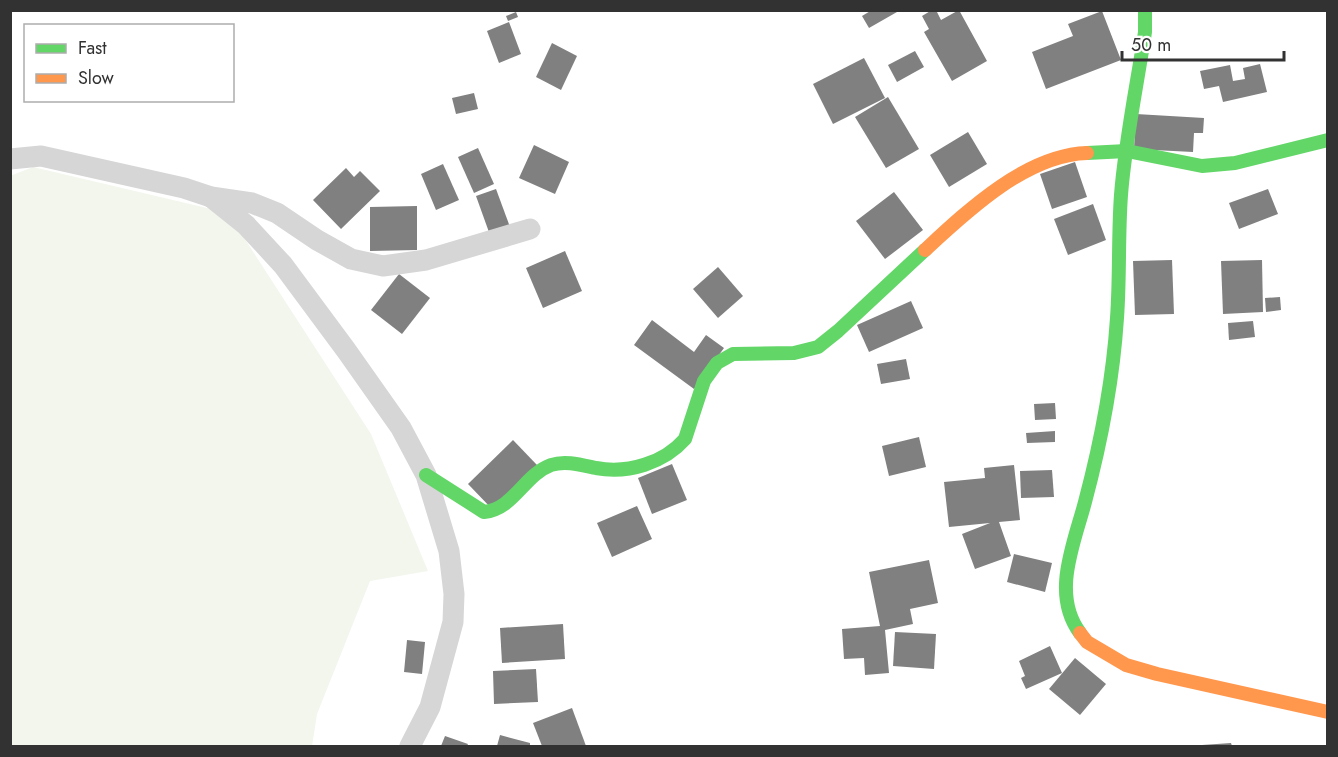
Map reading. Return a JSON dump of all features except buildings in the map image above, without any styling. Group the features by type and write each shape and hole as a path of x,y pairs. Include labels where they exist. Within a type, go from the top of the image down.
{"street":[{"path":"1145,10 1145,32 1120,194 1117,319 1110,383 1098,452 1065,576 1066,599 1071,621 1088,642 1126,665 1167,677 1328,712"},
{"path":"426,475 484,512 491,513 500,508 536,474 551,465 565,464 612,470 634,468 670,454 679,448 685,439 706,377 724,358 733,354 794,353 818,347 967,211 1016,176 1061,157 1078,153 1127,151 1202,166 1235,163 1328,140"},
{"path":"10,159 41,156 184,188 211,197 252,203 277,213 317,240 351,259 384,266 426,260 530,230"},
{"path":"211,197 246,225 283,265 401,428 426,475 449,551 454,594 453,622 430,707 410,747"}],"shaded area":[{"path":"33,167 228,213 371,434 428,571 370,581 317,714 312,746 11,746 10,176"}],"traffic: fast":[{"path":"1080,633 1071,618 1066,585 1071,552 1106,411 1113,364 1118,303 1121,195 1128,134 1145,32 1145,10"},
{"path":"1087,153 1127,151 1202,166 1235,163 1328,140"},
{"path":"426,475 484,512 503,505 533,476 551,465 568,463 608,469 645,465 667,454 685,439 704,381 717,363 733,354 794,353 818,347 925,250"}],"traffic: slow":[{"path":"925,250 959,219 1020,174 1064,156 1087,153"},
{"path":"1080,633 1087,642 1126,665 1328,712"}]}
